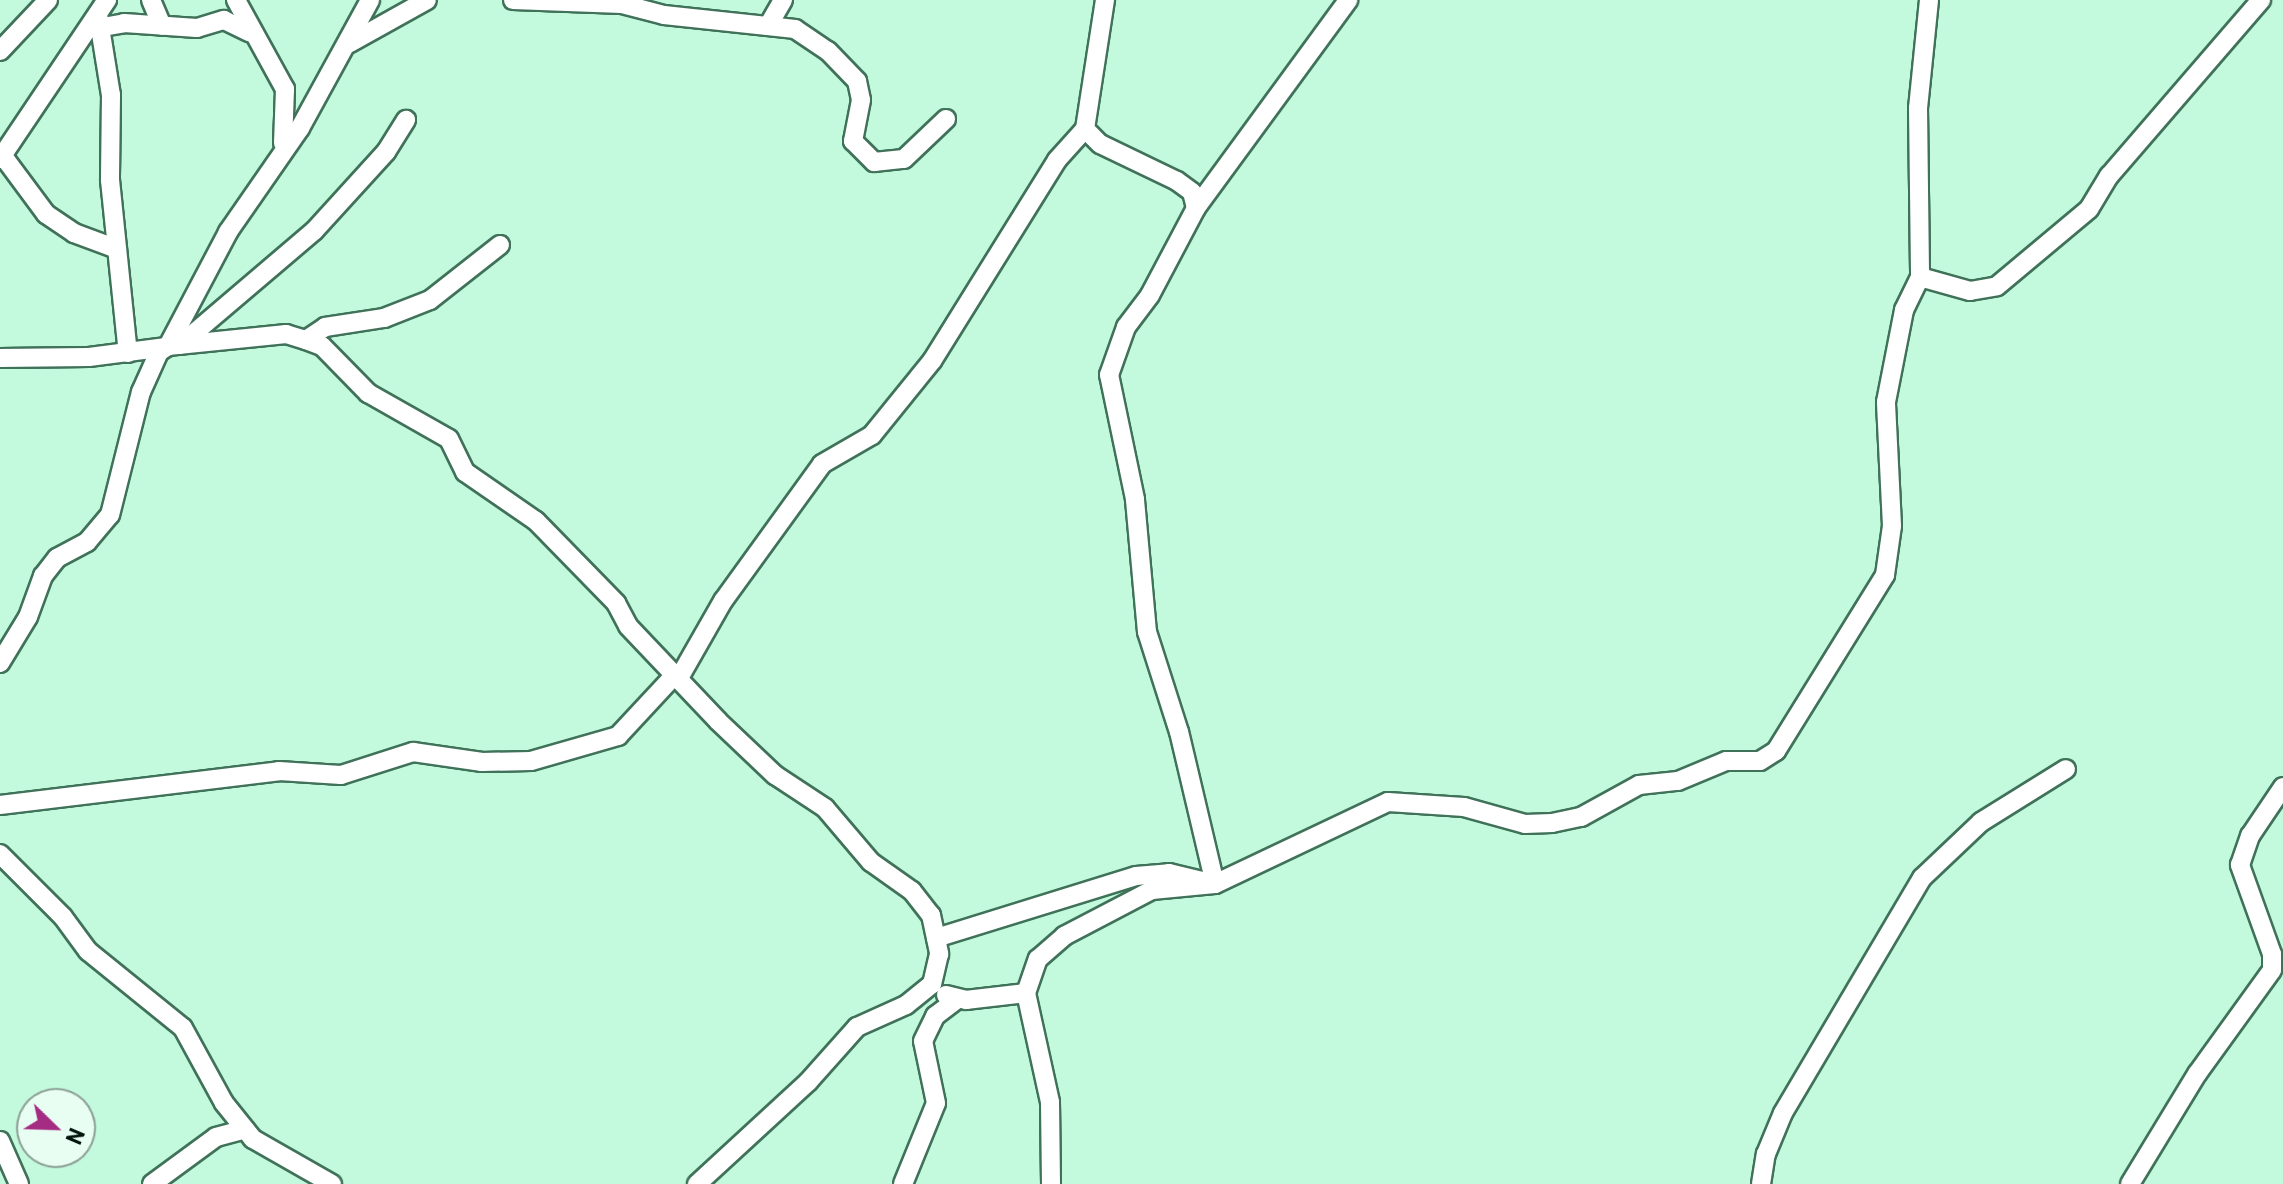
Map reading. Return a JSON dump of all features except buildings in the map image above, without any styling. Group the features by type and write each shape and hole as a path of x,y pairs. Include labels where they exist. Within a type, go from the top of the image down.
{"street":[{"path":"0,51 48,0"},
{"path":"151,0 162,26"},
{"path":"236,0 249,32 285,89 283,143"},
{"path":"0,663 24,625 43,576 57,558 87,542 110,515 141,392 171,346 203,272 300,128 350,43 370,0"},
{"path":"350,43 427,0"},
{"path":"513,0 622,4 687,18 768,26 806,35 857,81 861,100 852,135 868,158 880,163 904,159 946,119"},
{"path":"768,26 783,0"},
{"path":"679,678 723,601 822,464 872,435 932,361 1057,160 1085,129 1105,0"},
{"path":"1215,884 1179,732 1147,632 1135,499 1109,375 1126,327 1150,295 1196,208 1348,0"},
{"path":"1051,1184 1050,1102 1026,993 1038,959 1064,936 1152,890 1215,884 1388,802 1464,807 1525,824 1552,823 1581,817 1639,785 1678,781 1726,761 1760,761 1776,751 1885,575 1892,509 1886,402 1904,310 1920,277 1916,160 1929,0"},
{"path":"1920,277 1970,291 1997,286 2069,228 2261,0"},
{"path":"101,14 124,23 197,28 224,20 249,32"},
{"path":"101,14 1,157 46,214 74,233 117,249"},
{"path":"101,14 111,95 117,249 128,353"},
{"path":"171,346 314,231 386,152 406,120"},
{"path":"1085,129 1100,144 1177,181 1192,192 1196,208"},
{"path":"306,340 325,327 370,322 424,303 500,245"},
{"path":"0,358 128,353 286,334 322,346 368,393 449,439 463,470 536,521 616,603 628,626 775,775 825,808 871,862 912,891 931,915 936,938 939,954 932,984"},
{"path":"0,805 279,771 341,775 413,752 482,762 551,758 618,736 671,679 679,678"},
{"path":"1761,1184 1766,1154 1783,1113 1922,878 1981,822 2066,769"},
{"path":"2130,1184 2197,1074 2272,970 2272,954 2240,865 2250,836 2283,787"},
{"path":"0,854 47,899 88,951 148,1005 183,1028 224,1103 245,1129 290,1163 332,1184"},
{"path":"936,938 1136,876 1169,873 1215,884"},
{"path":"697,1184 808,1082 857,1027 906,1005 932,984 938,983 956,1000"},
{"path":"903,1184 936,1103 923,1041 935,1016 956,1000 1026,993"},
{"path":"152,1184 216,1137 245,1129"},
{"path":"0,1141 19,1184"}]}
